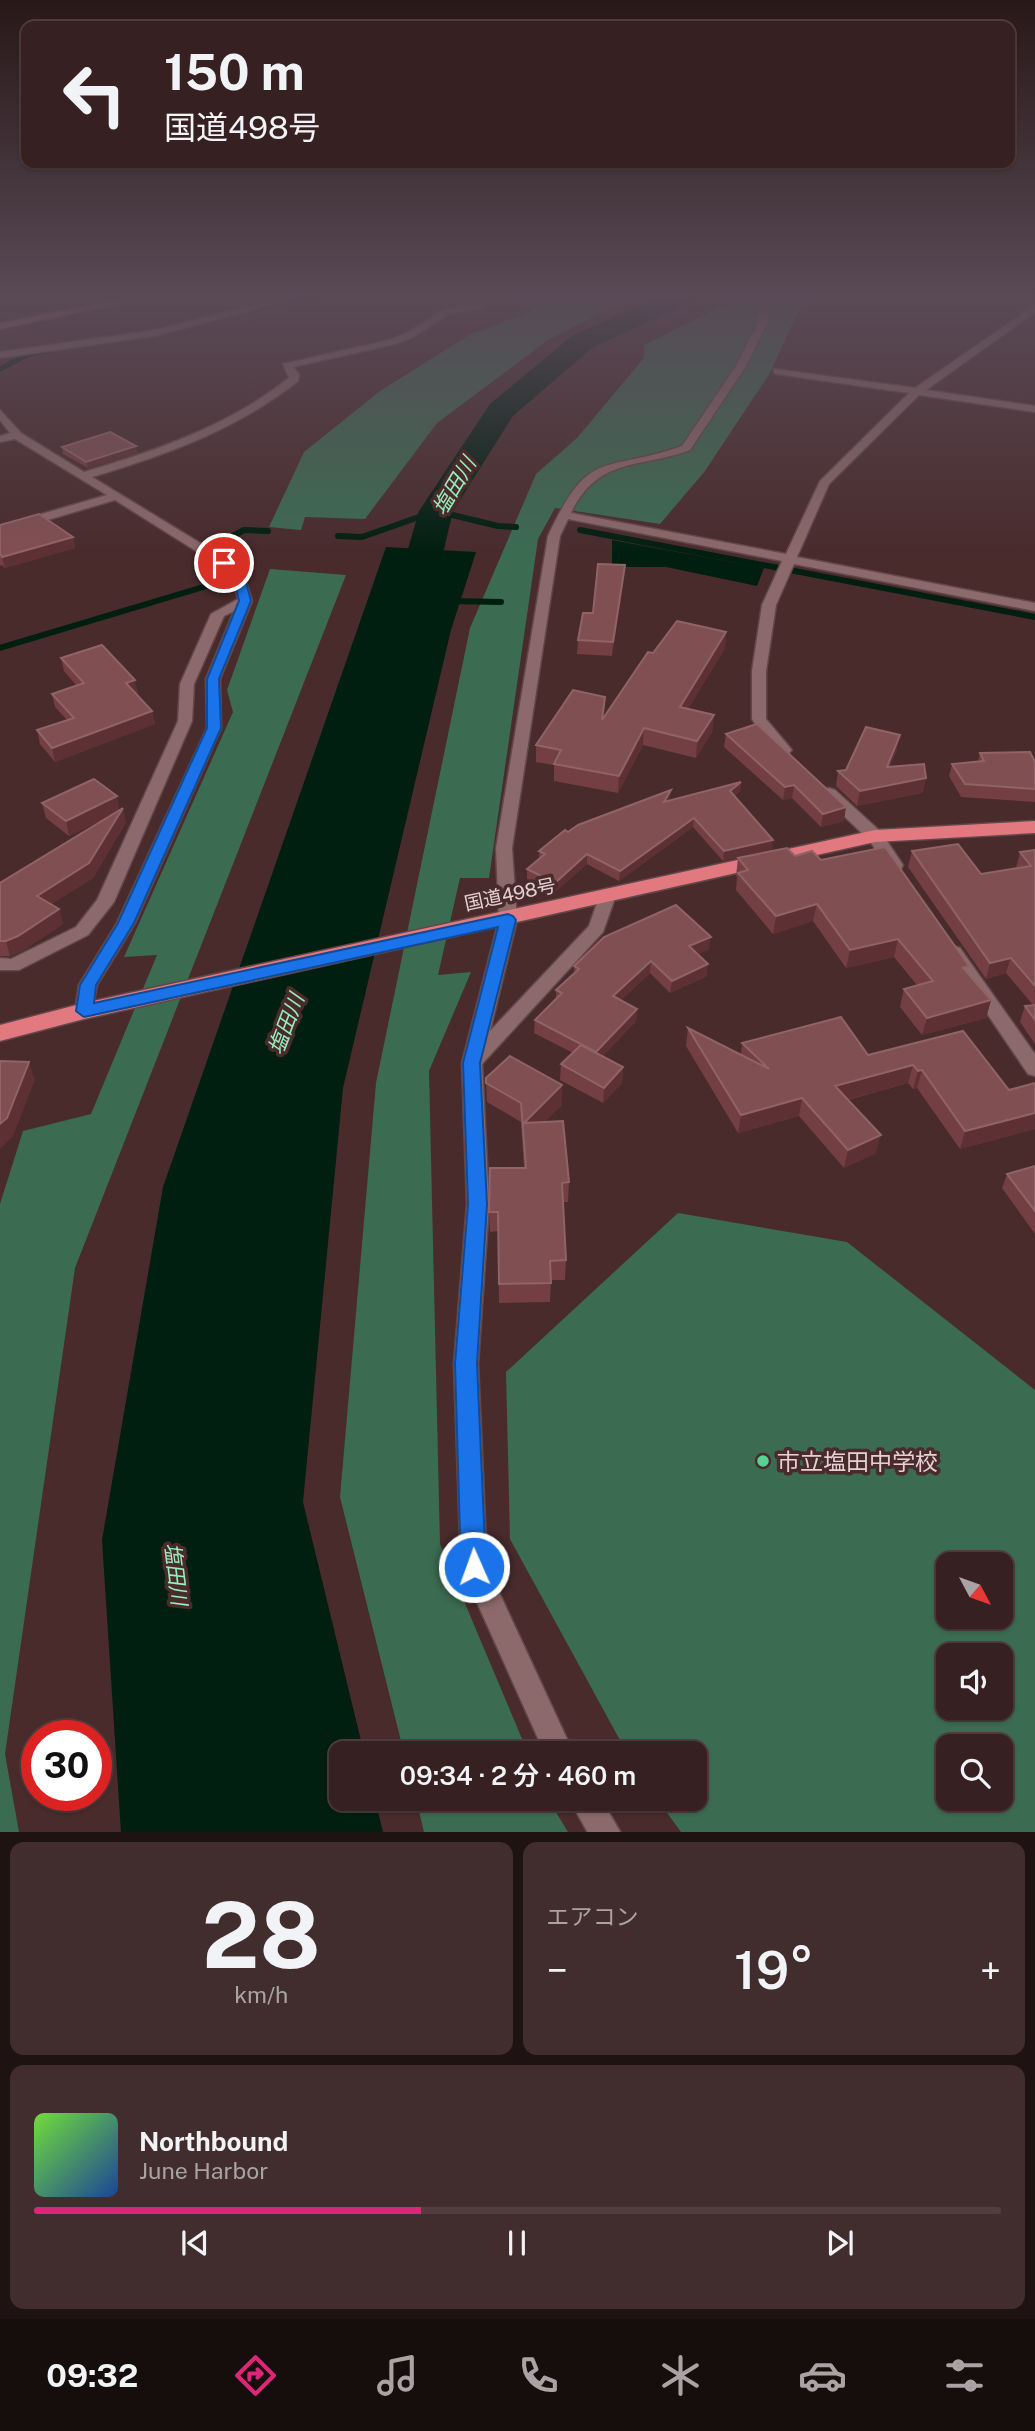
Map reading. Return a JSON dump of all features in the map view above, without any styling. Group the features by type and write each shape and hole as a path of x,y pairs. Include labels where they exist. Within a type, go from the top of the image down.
{"highway":[{"name":"国道498号","path":"0,1033 84,1011 508,920 875,836 1035,827"}],"street":[{"path":"82,476 180,443 273,398 290,382"},
{"path":"554,1741 474,1567 466,1364 478,1204 471,1063 508,920 504,848 554,536 577,490 592,475 610,466 671,455 686,448 730,382"},
{"path":"853,382 1035,409"},
{"path":"797,762 768,734 759,719 759,671 769,605 824,483 916,392 929,382"},
{"path":"0,413 17,435 224,563 240,582 245,601 213,679 214,728 126,923 88,985 84,1011"},
{"path":"0,439 17,435"},
{"path":"0,530 117,496"},
{"path":"565,515 785,565 1035,607"},
{"path":"0,964 13,967 82,931 105,902 185,721 187,684 218,614 245,601"},
{"path":"816,781 875,836 905,881"},
{"path":"471,1063 597,928 606,898"},
{"path":"944,937 1035,1069"},
{"path":"592,1811 606,1832"}],"shaded area":[{"path":"394,382 491,382 437,423 365,519 305,517 301,530 269,527 304,452"},
{"path":"623,382 764,382 705,471 660,524 555,508 538,539 489,878 460,878 438,975 471,972 429,1071 440,1544 523,1741 401,1741 340,1497 376,1083 470,628 536,474 577,438"},
{"path":"270,569 346,575 75,1268 5,1754 19,1832 0,1832 0,1204 23,1131 91,1114 157,955 124,957 233,712 227,690"},
{"name":"市立塩田中学校","path":"678,1213 847,1242 1035,1390 1035,1832 681,1832 666,1811 707,1811 707,1741 620,1741 510,1539 506,1372"},
{"path":"419,1811 555,1811 568,1832 424,1832"}],"water":[{"path":"612,540 764,568 757,586 666,567 612,567"},
{"path":"386,547 476,552 451,630 343,1088 303,1502 361,1741 329,1741 329,1811 378,1811 383,1832 121,1832 102,1540 163,1187"}],"building":[{"path":"110,432 136,446 86,462 62,447"},
{"path":"39,514 73,537 2,557 0,525"},
{"path":"598,564 625,565 613,642 578,640 583,613 593,613"},
{"path":"677,621 726,632 680,707 714,715 697,741 644,728 619,776 554,764 561,750 536,745 573,690 605,697 602,720 648,652 653,653"},
{"path":"102,645 135,680 126,683 152,711 52,748 37,730 74,718 52,694 84,683 61,658"},
{"path":"757,724 846,807 823,814 794,785 785,787 726,734"},
{"path":"866,727 900,735 887,767 924,764 926,778 860,791 838,771 846,770"},
{"path":"1030,752 1035,762 1035,789 965,784 952,764 984,761 980,753"},
{"path":"94,779 117,796 66,821 42,803"},
{"path":"741,782 730,791 773,840 724,851 694,818 620,871 587,854 555,883 527,869 545,854 539,851 565,830 568,832 578,825 671,790 664,802"},
{"path":"123,808 89,863 37,896 59,909 18,936 0,941 0,883"},
{"path":"958,844 981,874 1031,866 1020,852 1035,850 1035,986 1011,958 990,963 912,851"},
{"path":"885,847 969,966 963,968 991,1000 927,1018 904,989 933,981 898,939 850,950 817,904 776,916 738,873 748,870 738,858 787,848 795,856 812,851 821,860"},
{"path":"676,905 711,937 689,946 708,964 672,981 651,961 613,996 637,1009 596,1052 535,1020 562,993 556,990 579,969 574,966 604,937"},
{"path":"1035,1005 1035,1020 1025,1006"},
{"path":"841,1017 868,1055 963,1031 1009,1090 1035,1083 1035,1113 965,1131 922,1070 918,1071 913,1065 835,1086 881,1135 848,1150 802,1098 741,1115 688,1028 769,1069 742,1043"},
{"path":"581,1045 623,1067 604,1088 561,1064"},
{"path":"510,1056 562,1085 524,1123 563,1121 569,1182 562,1183 566,1260 550,1261 551,1283 499,1284 498,1212 489,1212 490,1168 526,1168 521,1103 486,1083 486,1078"},
{"path":"0,1061 29,1062 7,1118 0,1124"},
{"path":"1035,1166 1035,1211 1007,1174"}],"waterway":[{"name":"塩田川","path":"398,614 426,549 436,511 501,410 534,382"},
{"path":"338,536 362,537 436,511 498,526 516,527"},
{"path":"243,568 223,552 231,546 233,536 244,530 268,531"},
{"path":"580,530 1035,617"},
{"path":"0,648 220,582"},
{"path":"451,601 501,602"}],"place":[{"name":"市立塩田中学校","path":"763,1461"}],"route":[{"path":"224,563 240,582 245,601 213,679 214,728 126,923 88,985 84,1011 508,920 471,1063 478,1204 466,1364 474,1567"}]}
